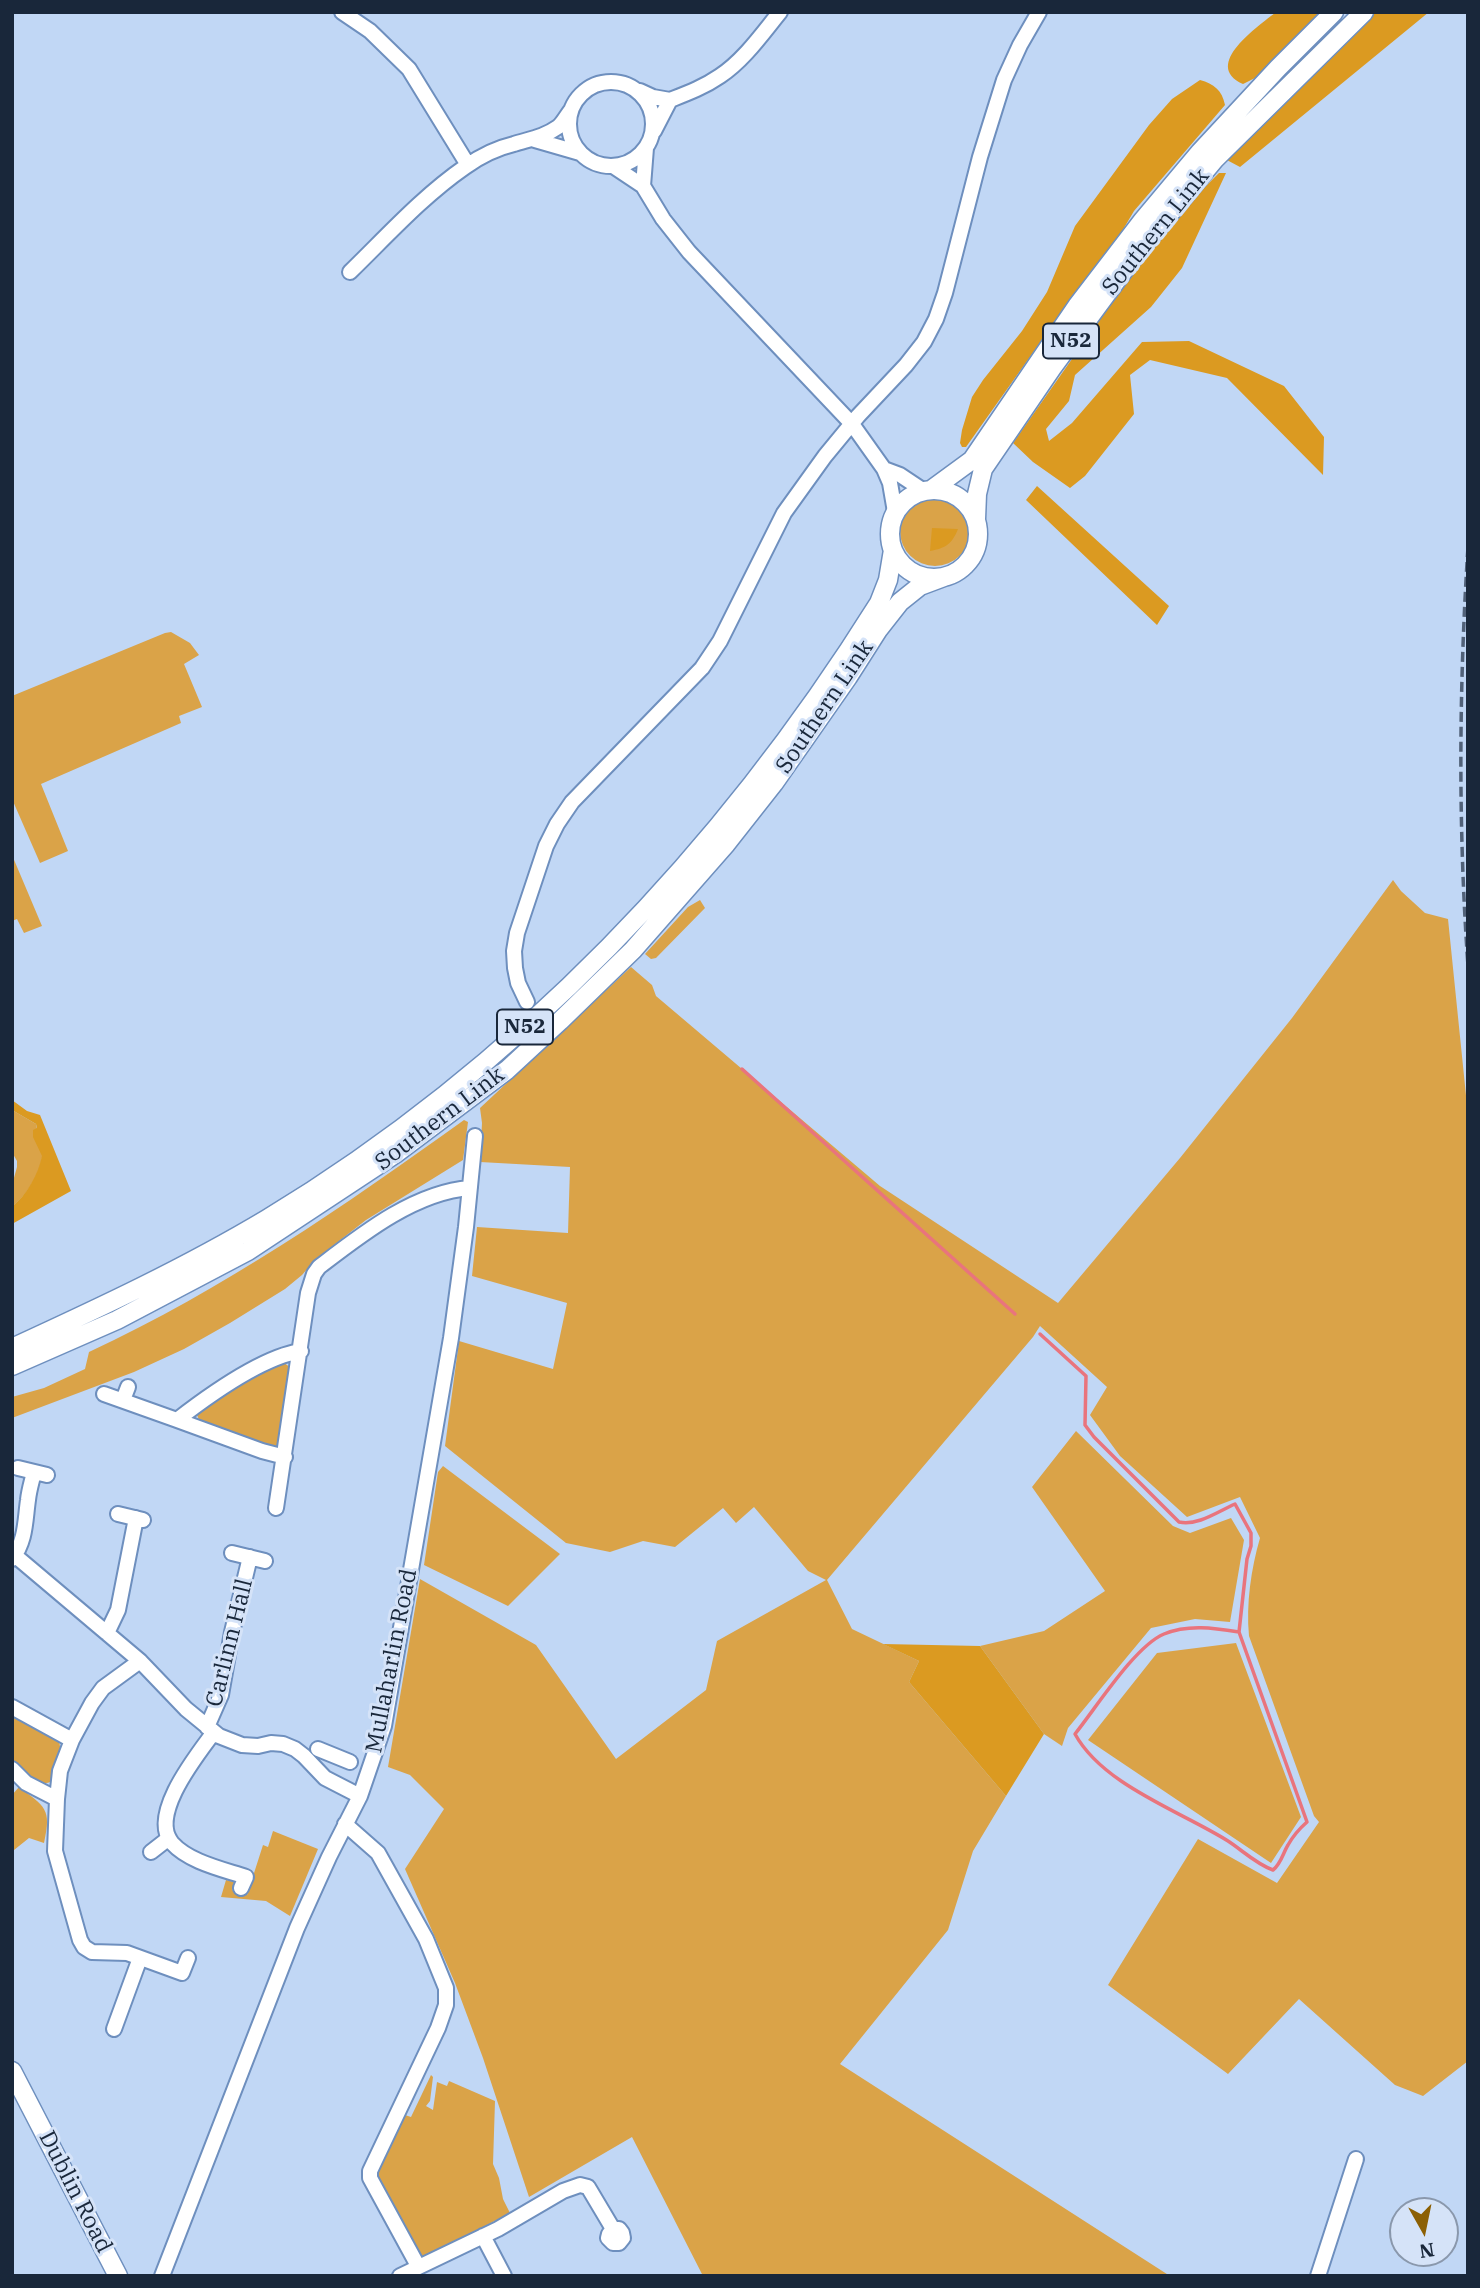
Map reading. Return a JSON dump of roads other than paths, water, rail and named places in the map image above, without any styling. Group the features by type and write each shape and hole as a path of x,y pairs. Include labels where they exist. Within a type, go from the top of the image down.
{"main road":[{"name":"Southern Link","path":"927,490 972,460 1077,306 1143,220 1200,152 1278,68 1335,12"},
{"name":"Southern Link","path":"976,519 977,494 983,469 1099,302 1216,159 1364,12"},
{"name":"N52","path":"893,550 890,531 895,512 912,495 927,490"},
{"path":"927,490 950,492 959,497 972,510 976,519"},
{"name":"N52","path":"944,577 964,567 973,555 978,541 976,519"},
{"name":"Southern Link","path":"12,1348 137,1291 267,1219 388,1139 469,1076 551,1004 666,888 744,796 793,730 879,603 888,580 893,550"},
{"path":"893,550 908,570 919,576 944,577"},
{"name":"Southern Link","path":"12,1366 117,1320 248,1251 395,1154 507,1070 633,950 726,844 774,783 900,602 920,586 944,577"},
{"name":"Dublin Road","path":"12,2071 118,2276"}],"street":[{"path":"342,12 370,31 409,69 468,165"},
{"path":"350,272 430,195 468,165 504,147 535,140 559,126 582,94 591,87 615,82 653,97 670,100 700,88 722,75 747,51 780,12"},
{"path":"527,1002 518,984 514,951 517,933 546,846 557,824 572,802 702,668 720,640 784,513 825,456 925,342 945,293 992,116 1020,45 1039,12"},
{"path":"632,88 643,96 650,108 653,122 643,186"},
{"path":"535,140 580,153 601,165 626,163 637,157 649,142 670,100"},
{"path":"571,110 570,133 580,153"},
{"path":"613,166 643,186 663,219 689,252 852,424 884,469 890,483 895,512"},
{"path":"884,469 927,490"},
{"name":"Mullaharlin Road","path":"162,2276 297,1928 360,1796 384,1726 451,1338 475,1136"},
{"path":"276,1508 308,1293 314,1274 319,1267 377,1224 434,1193 470,1188"},
{"path":"177,1420 238,1378 288,1353 301,1351"},
{"path":"104,1394 126,1394 177,1420 285,1457"},
{"name":"Carlinn Hall","path":"18,1468 40,1474 28,1496 25,1528 13,1556 139,1661 170,1695 210,1729 242,1745 271,1743 295,1749 327,1780 360,1796"},
{"path":"107,1633 118,1609 140,1520 118,1514"},
{"name":"Carlinn Hall","path":"232,1553 265,1561"},
{"name":"Carlinn Hall","path":"169,1839 167,1815 176,1787 210,1729 221,1695 232,1632 250,1558"},
{"path":"139,1661 103,1688 82,1719 72,1740 60,1771 55,1851 84,1947 92,1952 127,1953 182,1973 188,1958"},
{"path":"12,1707 72,1740"},
{"path":"318,1749 343,1760 327,1780"},
{"path":"12,1769 26,1783 57,1799"},
{"path":"345,1824 382,1859 426,1938 446,1988 446,2005 438,2028 370,2171 370,2178 418,2266"},
{"path":"151,1852 169,1839 189,1855 246,1877 241,1888"},
{"path":"114,2029 140,1958"},
{"path":"1318,2276 1356,2159"},
{"path":"400,2276 483,2236 562,2191 580,2185 589,2187 613,2229"},
{"path":"483,2236 504,2276"}],"waterway":[{"path":"742,1069 1015,1314"},
{"path":"1040,1334 1086,1376 1085,1425 1179,1522 1200,1520 1235,1504 1251,1533 1239,1632 1307,1822 1292,1839 1273,1870 1255,1861 1228,1841 1123,1782 1104,1768 1075,1734 1129,1664 1164,1634 1192,1628 1239,1632"}],"railway":[{"path":"1468,547 1461,756 1468,966"}]}
